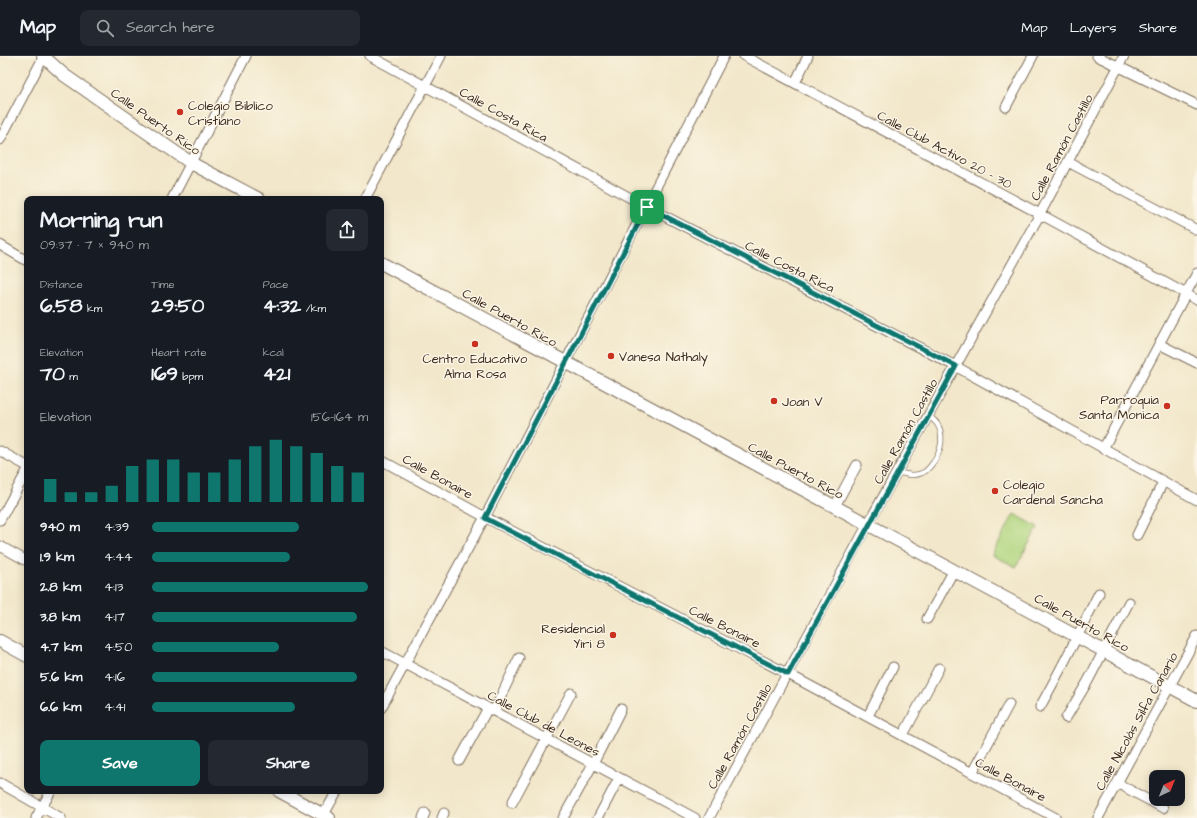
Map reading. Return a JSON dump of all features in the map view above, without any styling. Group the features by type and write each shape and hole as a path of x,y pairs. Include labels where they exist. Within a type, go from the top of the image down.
{"street":[{"path":"1,138 44,56"},
{"name":"Calle Puerto Rico","path":"44,56 64,75 191,163 253,196"},
{"path":"174,196 246,56"},
{"name":"Calle Costa Rica","path":"370,56 647,207 956,366 1197,500"},
{"path":"367,196 440,56"},
{"path":"384,702 485,518 566,364 724,56"},
{"name":"Calle Club Activo 20 - 30","path":"744,56 1040,214 1197,300"},
{"path":"795,84 808,56"},
{"path":"1006,107 1033,56"},
{"path":"1097,56 1197,105"},
{"name":"Calle Ramón Castillo","path":"709,818 868,524 1040,214 1124,56"},
{"path":"1068,162 1197,230"},
{"path":"0,245 24,259"},
{"name":"Calle Puerto Rico","path":"384,265 566,364 1077,634 1197,701"},
{"path":"1103,449 1197,273"},
{"path":"1159,344 1197,364"},
{"path":"0,451 24,464"},
{"name":"Calle Bonaire","path":"384,462 485,518 868,716 1056,818"},
{"path":"835,506 857,465"},
{"path":"0,520 24,476"},
{"path":"1137,535 1163,482"},
{"path":"0,546 24,559"},
{"path":"927,619 954,570"},
{"path":"1040,707 1060,671 1077,634 1099,593"},
{"path":"1066,718 1129,602"},
{"name":"Calle Nicolás Silfa Canario","path":"1098,818 1197,636"},
{"path":"0,641 24,654"},
{"name":"Calle Club de Leones","path":"384,653 695,818"},
{"path":"459,761 491,709 519,658"},
{"path":"868,716 894,667"},
{"path":"903,735 939,668"},
{"path":"512,803 571,693"},
{"path":"972,773 1010,704"},
{"path":"563,818 593,764 620,709"},
{"path":"598,818 619,778"},
{"path":"0,783 61,818"},
{"path":"1117,783 1163,808"},
{"path":"36,818 49,794"},
{"path":"284,794 325,817 336,794"}],"lane":[{"path":"897,472 914,475 923,473 930,467 939,453 942,442 941,431 937,424 928,416"}],"green space":[{"path":"1014,514 1038,527 1016,567 992,555"}],"place":[{"name":"Colegio Biblico Cristiano","path":"180,112"},
{"name":"Centro Educativo Alma Rosa","path":"475,344"},
{"name":"Vanesa Nathaly","path":"611,356"},
{"name":"Joan V","path":"774,401"},
{"name":"Parroquia Santa Monica","path":"1167,406"},
{"name":"Colegio Cardenal Sancha","path":"995,491"},
{"name":"Residencial Yiri 8","path":"613,635"}],"route":[{"path":"647,207 956,366 868,524 788,674 485,518 647,207"}]}
